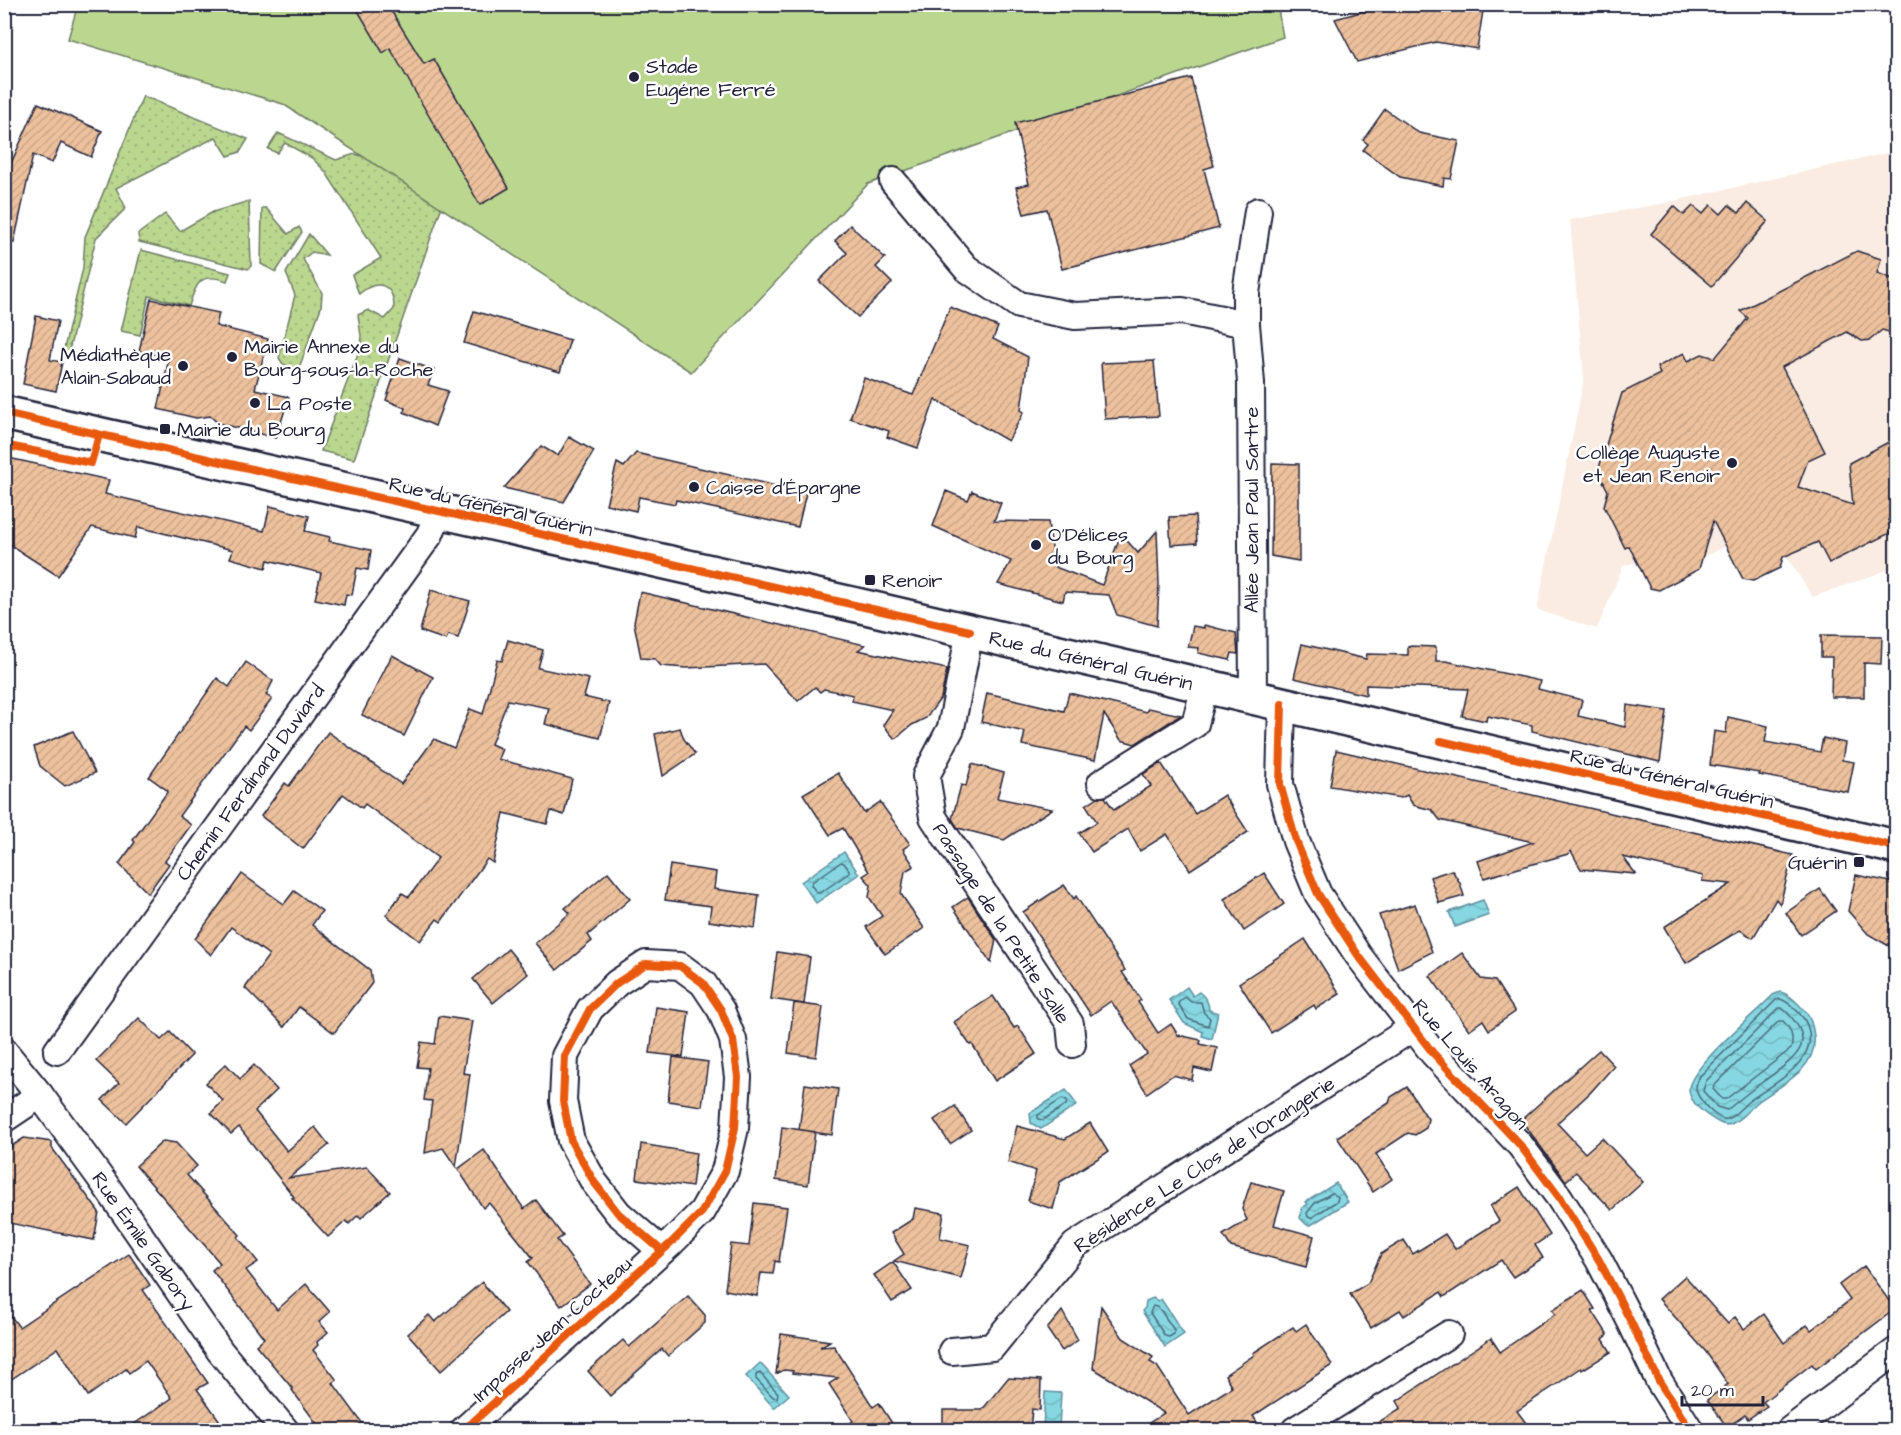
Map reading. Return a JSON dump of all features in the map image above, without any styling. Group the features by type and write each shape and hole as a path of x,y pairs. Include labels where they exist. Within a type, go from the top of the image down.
{"main road":[{"name":"Rue du Général Guérin","path":"4,413 970,631 1896,846"}],"street":[{"path":"893,181 966,268 1019,305 1075,316 1182,311 1246,324"},
{"name":"Allée Jean Paul Sartre","path":"1258,211 1246,293 1246,324 1267,701"},
{"name":"Chemin Ferdinand Duviard","path":"57,1051 430,534 439,511"},
{"name":"Passage de la Petite Salle","path":"970,631 951,728 926,776 933,817 1070,1024 1072,1044"},
{"path":"1101,783 1195,724 1205,686"},
{"name":"Rue Louis Aragon","path":"1267,701 1280,784 1296,842 1318,894 1358,955 1433,1053 1520,1145 1558,1197 1599,1260 1659,1381 1690,1431"},
{"name":"Impasse Jean Cocteau","path":"464,1431 662,1251 702,1212 725,1171 735,1128 738,1077 733,1040 721,1010 703,983 680,966 646,964 617,983 590,1009 565,1056 563,1101 572,1142 594,1182 618,1213 662,1251"},
{"name":"Résidence Le Clos de l'Orangerie","path":"952,1351 992,1347 1075,1245 1414,1027"},
{"name":"Rue Émile Gabory","path":"4,1051 40,1095 104,1182 220,1351 285,1431"},
{"path":"4,1119 40,1095"},
{"path":"1295,1431 1449,1334"},
{"path":"1790,1431 1896,1351"}],"shaded area":[{"name":"Collège Auguste et Jean Renoir","path":"1896,151 1896,567 1813,597 1786,556 1783,557 1780,568 1743,579 1726,546 1702,558 1637,562 1623,566 1597,629 1537,610 1584,379 1570,220 1665,203"}],"green space":[{"path":"78,4 1277,4 1283,37 868,184 691,372 283,104 68,39"},
{"path":"143,96 248,139 240,152 228,156 216,137 116,188 126,208 96,238 67,359 62,357 83,268 85,237"},
{"path":"278,133 336,160 355,154 419,174 444,200 354,459 321,451 362,343 358,315 368,310 385,319 394,309 393,301 388,289 384,286 372,286 359,294 352,275 381,258 325,171 312,158 285,143 277,153 268,149"},
{"path":"249,201 251,266 248,269 139,242 138,234 165,214 180,231 213,212"},
{"path":"262,208 266,208 288,234 299,227 302,232 276,272 261,264"},
{"path":"309,234 327,255 312,252 303,259 322,293 321,307 298,371 283,364 279,358 295,295 286,273"},
{"path":"141,250 230,273 227,281 211,278 201,281 194,291 189,306 149,296 140,335 121,331"}],"water":[{"path":"844,852 859,874 816,903 801,882"},
{"path":"1483,900 1489,915 1455,927 1449,912"},
{"path":"1187,987 1193,996 1199,992 1208,1002 1209,1010 1218,1013 1212,1039 1202,1036 1203,1032 1184,1023 1169,1000"},
{"path":"1780,992 1794,1000 1810,1020 1814,1048 1810,1058 1796,1075 1759,1101 1738,1120 1729,1125 1721,1123 1704,1113 1695,1104 1689,1089 1692,1080 1725,1041 1773,995"},
{"path":"1066,1090 1077,1105 1041,1129 1031,1123 1030,1113"},
{"path":"1336,1183 1348,1202 1311,1225 1307,1225 1300,1218 1302,1208 1308,1204 1306,1202"},
{"path":"1153,1298 1158,1301 1161,1299 1184,1334 1165,1347 1142,1311 1146,1301"},
{"path":"760,1363 789,1395 774,1408 746,1376"},
{"path":"1045,1392 1061,1393 1059,1429 1043,1429"}],"building":[{"path":"354,4 387,4 424,64 434,59 509,188 480,205 390,48 383,53"},
{"path":"1390,4 1477,4 1476,10 1483,11 1477,49 1436,42 1357,62 1335,19"},
{"path":"1191,78 1214,166 1204,169 1219,228 1062,269 1047,209 1024,214 1016,187 1029,184 1015,123"},
{"path":"38,103 102,131 91,157 61,143 52,163 33,155 14,243 4,242 4,179"},
{"path":"1385,109 1419,133 1459,141 1451,179 1444,178 1443,186 1400,177 1363,150 1368,144 1363,140"},
{"path":"1747,203 1768,221 1712,286 1651,234 1674,206 1684,215 1693,206 1703,214 1711,205 1721,214 1729,205 1739,213"},
{"path":"850,225 885,258 876,267 892,283 858,317 819,281 847,253 835,241"},
{"path":"1857,251 1881,259 1877,273 1896,280 1896,334 1882,330 1870,340 1862,341 1847,332 1782,367 1825,452 1808,460 1798,487 1853,505 1849,463 1896,438 1896,515 1888,520 1894,531 1829,563 1818,542 1783,557 1780,568 1753,581 1743,579 1713,521 1699,569 1659,590 1650,588 1629,546 1625,548 1604,506 1608,491 1598,471 1622,393 1660,374 1657,367 1684,353 1688,361 1702,354 1715,358 1748,318 1740,311"},
{"path":"151,299 219,313 216,326 268,339 255,389 289,397 276,438 218,423 210,416 196,418 158,409 169,358 139,351"},
{"path":"950,307 998,327 993,339 1028,357 1021,410 1024,412 1008,441 935,399 918,448 887,437 889,431 850,418 864,378 913,395"},
{"path":"474,311 570,340 560,372 464,343"},
{"path":"36,316 58,321 50,360 62,362 56,391 23,384"},
{"path":"400,358 434,370 428,385 448,391 435,426 404,412 405,408 386,400"},
{"path":"1154,361 1159,416 1105,419 1101,363"},
{"path":"569,437 594,451 564,502 504,488 541,446 558,456"},
{"path":"636,453 806,493 798,527 676,500 675,504 639,497 636,511 606,504 617,463 624,467"},
{"path":"4,457 109,480 105,494 264,531 270,506 309,516 305,531 330,537 329,541 371,550 368,570 357,568 352,595 346,594 344,605 315,599 321,573 268,560 266,568 230,558 233,550 138,527 135,538 92,527 58,576 4,541"},
{"path":"1272,463 1299,464 1299,561 1271,556"},
{"path":"946,491 968,500 972,491 1001,503 994,521 1048,522 1055,567 1102,585 1121,534 1138,553 1157,531 1159,584 1157,626 1117,615 1109,595 1065,592 1063,601 998,584 1011,561 933,526"},
{"path":"1195,516 1197,543 1171,545 1169,517"},
{"path":"431,590 470,601 458,638 448,635 446,640 420,631"},
{"path":"640,592 865,645 858,650 947,669 941,698 926,718 912,725 895,739 883,725 893,710 852,701 853,695 824,689 820,692 815,687 798,701 764,664 686,668 661,666 655,659 641,658 634,623"},
{"path":"1204,625 1236,633 1238,654 1232,653 1230,660 1198,653 1199,648 1188,647 1193,626 1204,628"},
{"path":"1821,635 1882,636 1881,664 1864,663 1864,697 1831,697 1832,657 1821,657"},
{"path":"508,640 543,650 538,668 589,679 584,697 609,703 600,738 545,724 549,708 508,700 491,744 502,749 498,759 572,779 564,815 551,811 547,824 504,813 493,863 487,859 441,922 437,919 420,941 386,915 402,893 409,897 438,858 365,804 362,808 343,794 303,849 261,816 285,783 289,786 328,732 401,784 434,739 454,748 470,709 483,714 497,660 502,661"},
{"path":"1302,644 1366,659 1367,654 1408,655 1408,646 1436,647 1436,661 1446,661 1540,681 1538,689 1582,700 1578,716 1625,727 1627,705 1667,711 1660,762 1532,731 1532,725 1487,716 1486,721 1462,716 1468,689 1366,685 1366,695 1294,678"},
{"path":"392,655 433,677 404,736 362,715"},
{"path":"246,662 273,681 266,695 272,699 249,730 244,726 179,816 191,825 165,861 169,864 148,893 119,864 168,791 149,777 217,678 229,687"},
{"path":"987,693 1064,711 1069,693 1146,712 1148,708 1181,715 1135,744 1121,740 1104,714 1095,760 1022,745 1025,732 981,722"},
{"path":"1728,717 1768,726 1765,742 1820,752 1823,738 1845,743 1842,760 1854,762 1848,792 1710,765 1714,731 1726,733"},
{"path":"680,728 684,739 695,754 663,776 655,734"},
{"path":"73,731 95,773 65,786 40,766 34,747"},
{"path":"1336,750 1793,855 1780,904 1776,899 1753,938 1740,930 1686,963 1664,927 1731,884 1702,881 1703,876 1623,857 1636,874 1581,869 1571,851 1568,854 1484,878 1478,861 1533,842 1440,820 1432,810 1413,805 1407,795 1401,798 1330,786"},
{"path":"1161,763 1195,814 1224,795 1248,832 1190,870 1167,834 1140,851 1128,829 1092,852 1079,833 1097,822 1086,805 1098,797 1105,797 1114,810 1151,786 1143,774"},
{"path":"972,764 1004,773 997,798 1052,809 1004,840 958,828 952,819 961,785 966,786"},
{"path":"838,773 864,813 880,802 910,844 903,849 914,866 905,871 901,894 924,928 885,954 866,927 882,916 869,897 871,885 863,876 869,872 843,828 830,835 803,794"},
{"path":"670,865 716,872 714,889 759,895 755,928 709,921 711,906 665,900"},
{"path":"1452,870 1460,883 1464,896 1439,903 1430,877"},
{"path":"608,872 630,899 588,935 592,941 557,970 535,943 570,913 565,908"},
{"path":"1264,873 1284,904 1244,931 1224,899"},
{"path":"242,874 284,904 294,891 322,911 312,925 370,970 372,983 334,1033 299,1007 284,1027 245,988 269,955 231,927 211,955 195,939"},
{"path":"1856,875 1896,883 1896,915 1889,946 1868,934 1848,911"},
{"path":"1064,885 1074,899 1076,896 1125,970 1122,972 1141,1000 1138,1002 1158,1033 1171,1024 1178,1035 1201,1040 1200,1044 1217,1048 1212,1072 1194,1068 1192,1080 1173,1075 1147,1093 1129,1066 1147,1054 1111,1001 1091,1015 1023,912"},
{"path":"1820,889 1836,911 1801,935 1786,913"},
{"path":"968,897 996,940 991,963 953,907"},
{"path":"1415,904 1432,952 1398,969 1379,915"},
{"path":"1305,939 1340,994 1316,1009 1314,1005 1271,1033 1239,983"},
{"path":"508,949 528,974 493,1003 473,979"},
{"path":"777,952 810,957 804,1004 771,999"},
{"path":"1462,953 1481,979 1495,981 1515,1012 1489,1030 1483,1020 1469,1030 1430,976"},
{"path":"993,996 1014,1028 1018,1026 1036,1054 995,1081 972,1044 970,1045 954,1022"},
{"path":"794,1003 823,1007 816,1057 788,1053"},
{"path":"656,1007 689,1012 683,1057 650,1053"},
{"path":"439,1016 472,1021 463,1073 470,1074 456,1167 443,1148 425,1153 432,1101 424,1100 428,1068 417,1067 421,1042 435,1044"},
{"path":"139,1018 161,1040 170,1032 192,1055 126,1123 102,1100 119,1083 96,1061"},
{"path":"1599,1050 1614,1066 1590,1093 1557,1123 1585,1153 1602,1138 1643,1182 1612,1210 1576,1172 1566,1181 1521,1120"},
{"path":"673,1057 708,1062 702,1106 668,1101"},
{"path":"226,1064 240,1079 254,1065 277,1090 255,1111 287,1151 315,1127 329,1145 289,1178 367,1167 390,1192 361,1218 358,1215 349,1224 346,1221 328,1237 292,1198 294,1197 239,1127 231,1134 211,1113 223,1101 206,1083"},
{"path":"805,1084 838,1089 832,1135 799,1130"},
{"path":"1407,1087 1428,1119 1426,1128 1415,1135 1408,1133 1376,1154 1392,1179 1373,1192 1337,1137 1389,1103 1391,1097"},
{"path":"955,1106 971,1130 950,1144 934,1120"},
{"path":"1090,1123 1108,1152 1060,1182 1053,1209 1028,1201 1036,1171 1008,1162 1017,1126 1065,1139"},
{"path":"782,1127 815,1132 808,1185 776,1180"},
{"path":"24,1138 52,1142 52,1148 99,1212 94,1240 4,1222 4,1151"},
{"path":"163,1141 176,1143 197,1166 187,1175 240,1235 238,1237 258,1262 246,1270 277,1310 306,1284 330,1312 319,1322 328,1332 317,1342 318,1345 313,1350 337,1380 333,1383 368,1431 322,1431 293,1389 256,1345 264,1338 212,1270 220,1263 136,1166"},
{"path":"641,1144 696,1153 692,1187 637,1179"},
{"path":"484,1150 524,1209 536,1200 563,1236 557,1240 590,1284 561,1306 528,1262 533,1258 489,1203 483,1208 458,1169"},
{"path":"1251,1182 1284,1191 1274,1225 1314,1236 1306,1267 1231,1247 1223,1235 1247,1220 1242,1209"},
{"path":"1519,1187 1550,1235 1535,1245 1543,1258 1513,1277 1501,1260 1444,1297 1441,1292 1404,1316 1400,1310 1371,1328 1350,1294 1368,1283 1381,1254 1404,1240 1413,1254 1445,1234 1455,1249 1499,1221 1490,1206"},
{"path":"754,1203 787,1207 779,1262 775,1261 773,1274 761,1273 757,1296 725,1290 731,1244 749,1246"},
{"path":"915,1208 944,1213 940,1238 970,1245 961,1278 894,1261 904,1254 891,1233 913,1219"},
{"path":"129,1254 150,1285 143,1290 208,1383 197,1389 227,1431 124,1431 172,1398 146,1361 129,1373 126,1369 88,1396 58,1348 4,1384 4,1307 19,1327"},
{"path":"893,1262 912,1290 892,1302 874,1275"},
{"path":"1864,1266 1895,1309 1816,1369 1812,1364 1763,1402 1767,1406 1748,1419 1745,1415 1727,1427 1707,1400 1728,1384 1706,1352 1659,1299 1685,1276 1728,1324 1735,1317 1744,1329 1764,1314 1784,1343 1807,1325 1811,1330 1850,1300 1839,1285"},
{"path":"482,1282 506,1312 441,1371 408,1334 429,1315 435,1322"},
{"path":"1583,1290 1595,1309 1592,1310 1608,1335 1603,1339 1611,1352 1582,1370 1581,1368 1517,1411 1532,1431 1365,1431 1401,1408 1397,1401 1491,1338 1500,1352 1555,1314 1552,1310"},
{"path":"688,1296 705,1315 705,1323 668,1356 662,1349 610,1396 588,1371 623,1340 629,1347"},
{"path":"1101,1306 1123,1338 1153,1357 1150,1362 1157,1366 1189,1415 1232,1387 1225,1375 1254,1355 1253,1353 1293,1327 1296,1331 1306,1324 1332,1365 1253,1416 1257,1422 1243,1431 1137,1431 1164,1413 1093,1368"},
{"path":"1062,1311 1078,1340 1062,1351 1047,1329"},
{"path":"781,1334 830,1341 820,1347 834,1346 873,1407 879,1403 897,1431 839,1431 853,1421 829,1384 838,1378 784,1370 776,1374"},
{"path":"1008,1378 1041,1380 1040,1410 1032,1409 1030,1431 943,1431 943,1410 982,1410"}],"cycle path":[{"path":"4,413 970,631"},
{"path":"4,445 91,463 99,435"},
{"path":"1282,704 1280,784 1296,841 1318,894 1358,955 1433,1053 1520,1145 1559,1197 1599,1260 1659,1381 1690,1430"},
{"path":"1441,741 1896,847"},
{"path":"464,1430 671,1243 702,1212 725,1171 735,1128 738,1077 733,1040 721,1010 703,983 680,966 646,964 617,983 590,1009 565,1056 563,1101 571,1141 594,1182 618,1213 662,1251"}],"place":[{"name":"Stade Eugéne Ferré","path":"634,77"},
{"name":"Mairie Annexe du Bourg-sous-la-Roche","path":"232,357"},
{"name":"Médiathèque Alain-Sabaud","path":"183,366"},
{"name":"La Poste","path":"255,403"},
{"name":"Mairie du Bourg","path":"165,429"},
{"name":"Collège Auguste et Jean Renoir","path":"1732,463"},
{"name":"Caisse d'Épargne","path":"694,487"},
{"name":"O'Délices du Bourg","path":"1036,545"},
{"name":"Renoir","path":"870,580"},
{"name":"Guérin","path":"1859,862"}]}
